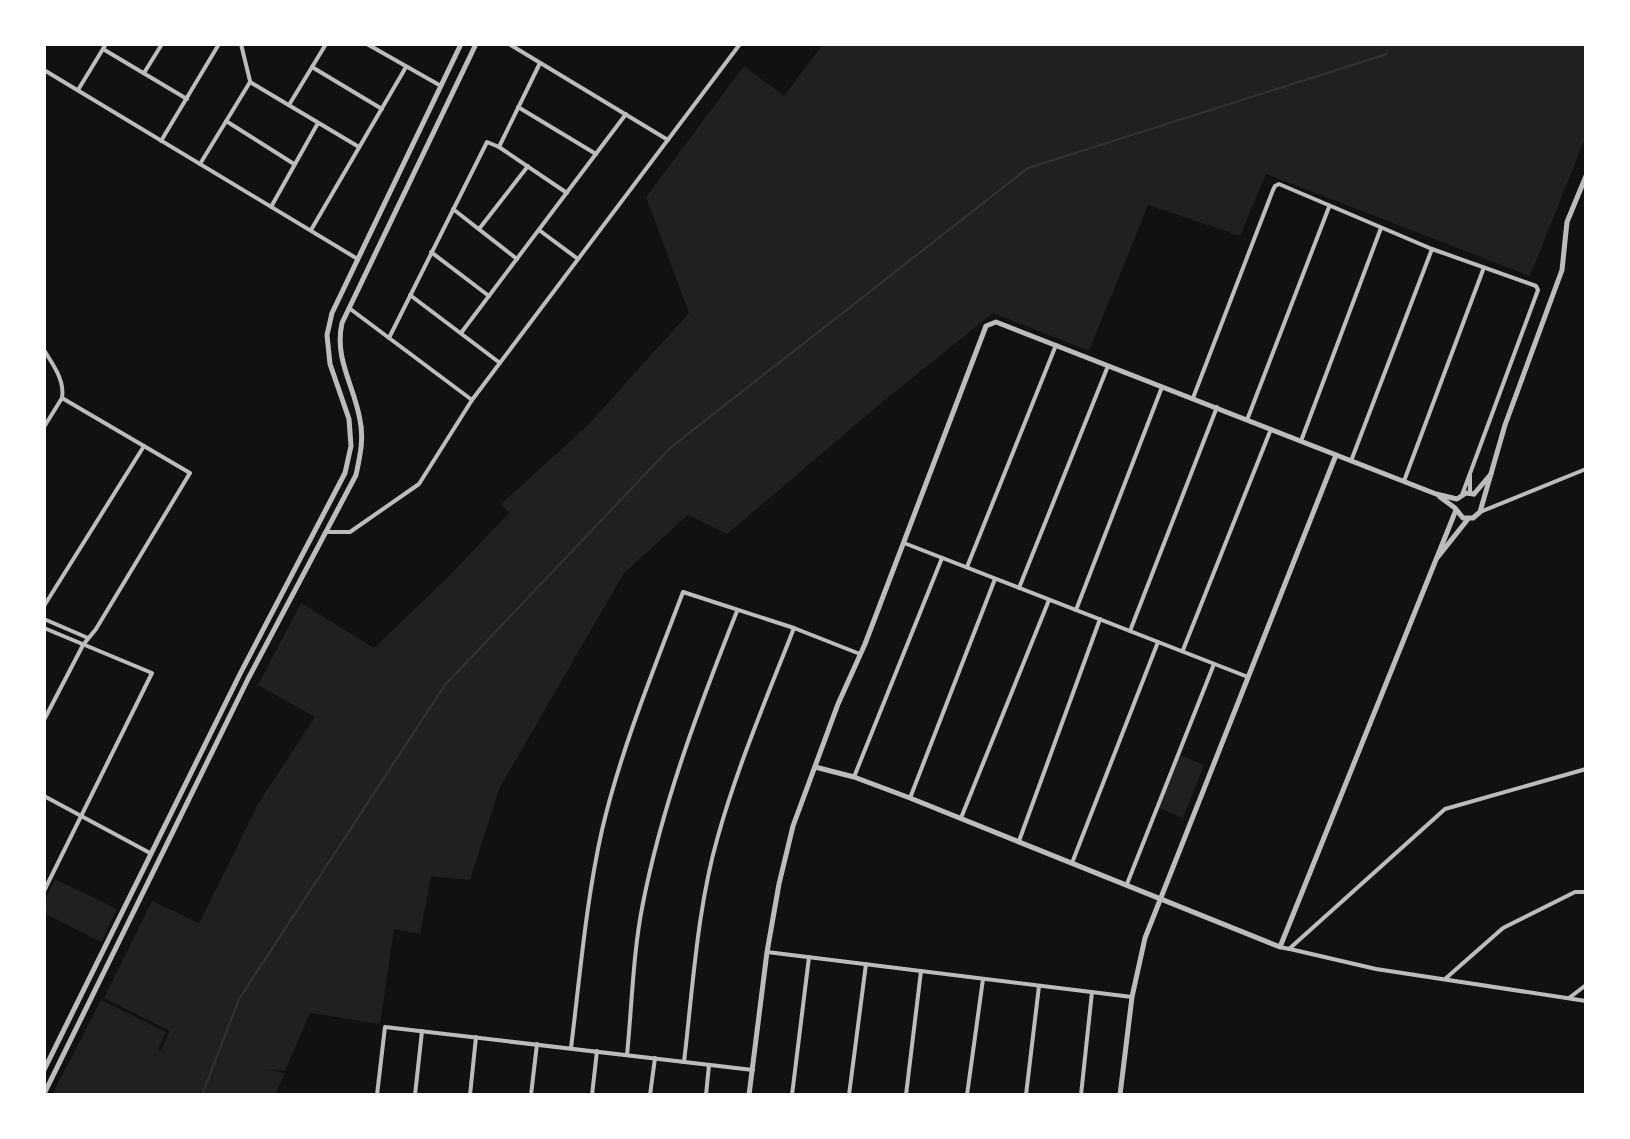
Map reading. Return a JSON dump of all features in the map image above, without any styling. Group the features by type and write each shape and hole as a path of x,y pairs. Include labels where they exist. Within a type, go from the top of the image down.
{"street":[{"path":"144,73 162,44"},
{"path":"161,141 219,44"},
{"path":"200,164 250,82 241,44"},
{"path":"289,105 326,44"},
{"path":"367,44 378,47 441,86"},
{"path":"44,1070 240,674 345,473 351,446 349,419 330,364 327,335 337,301 356,258 461,44"},
{"path":"44,1094 248,679 356,475 362,446 360,418 339,350 339,339 348,307 476,44"},
{"path":"509,44 668,140"},
{"path":"326,532 350,532 419,484 472,400 740,44"},
{"path":"78,91 105,47 187,99"},
{"path":"499,147 540,63"},
{"path":"312,67 382,109"},
{"path":"311,230 406,67"},
{"path":"44,70 356,258"},
{"path":"250,82 359,147"},
{"path":"436,97 447,103"},
{"path":"518,107 596,154"},
{"path":"461,333 626,114"},
{"path":"226,121 294,164"},
{"path":"271,207 318,123"},
{"path":"389,338 487,142 567,193"},
{"path":"479,229 528,166"},
{"path":"1432,565 1468,519 1477,516 1481,508 1505,425 1562,270 1567,222 1586,176"},
{"path":"396,178 398,183 408,184"},
{"path":"1193,398 1275,186 1279,184 1432,249 1536,286 1537,295 1456,509 1280,947"},
{"path":"387,195 397,197 399,202"},
{"path":"1247,420 1329,207"},
{"path":"453,209 517,259"},
{"path":"1301,441 1381,228"},
{"path":"539,230 578,259"},
{"path":"1351,461 1432,249"},
{"path":"431,252 489,296"},
{"path":"1404,481 1484,269"},
{"path":"343,288 347,295 355,294"},
{"path":"410,295 500,363"},
{"path":"337,301 345,300 348,307 472,400"},
{"path":"749,1095 767,952 793,826 986,326 996,322 1404,481 1436,494 1456,509 1458,515 1468,519"},
{"path":"967,567 1056,345"},
{"path":"44,350 64,389 62,398 44,427"},
{"path":"329,350 339,350"},
{"path":"1019,588 1108,366"},
{"path":"1076,610 1162,387"},
{"path":"44,720 83,645 190,473 62,398"},
{"path":"1130,631 1217,407"},
{"path":"1183,651 1271,429"},
{"path":"44,606 144,446"},
{"path":"1120,1095 1132,997 1145,938 1336,455"},
{"path":"1470,469 1472,494 1481,508"},
{"path":"1481,508 1586,469"},
{"path":"1436,494 1460,497 1472,494 1494,470"},
{"path":"904,543 1248,677"},
{"path":"854,777 942,558"},
{"path":"910,798 995,579"},
{"path":"571,1048 587,914 602,829 647,686 683,592 794,628 860,654"},
{"path":"961,818 1049,600"},
{"path":"627,1055 642,906 664,814 694,721 737,611"},
{"path":"44,619 88,638"},
{"path":"1019,841 1100,619"},
{"path":"44,628 152,673 44,891"},
{"path":"684,1062 701,917 717,838 742,762 794,628"},
{"path":"1072,863 1158,642"},
{"path":"1127,884 1214,664"},
{"path":"240,674 248,679"},
{"path":"815,767 854,777 910,798 1280,947 1376,969 1586,1001"},
{"path":"1280,947 1289,949 1445,809 1586,769"},
{"path":"44,796 150,853"},
{"path":"1445,979 1503,928 1575,892 1586,892"},
{"path":"116,925 119,932 126,930"},
{"path":"109,940 119,944"},
{"path":"767,952 1132,997"},
{"path":"792,1095 809,957"},
{"path":"849,1095 866,964"},
{"path":"906,1095 921,971"},
{"path":"967,1095 983,979"},
{"path":"1569,998 1586,985"},
{"path":"1026,1095 1039,986"},
{"path":"1081,1095 1092,992"},
{"path":"377,1095 385,1027 753,1070"},
{"path":"415,1095 422,1031"},
{"path":"61,1037 67,1036 70,1041"},
{"path":"470,1095 476,1037"},
{"path":"531,1095 537,1044"},
{"path":"592,1095 597,1051"},
{"path":"650,1095 655,1058"},
{"path":"706,1095 709,1065"}],"shaded area":[{"path":"823,44 1586,44 1586,136 1530,276 1266,174 1240,236 1148,205 1089,351 993,313 727,534 688,515 624,573 499,789 470,880 431,876 420,934 394,929 380,1024 310,1013 285,1071 266,1069 285,1073 275,1095 52,1095 101,1000 166,1032 158,1050 164,1051 161,1050 170,1031 104,998 152,901 199,923 258,804 315,717 258,685 301,603 374,648 509,513 501,504 588,425 689,313 646,197 744,66 784,96"},
{"path":"1180,755 1204,765 1183,818 1159,808"},
{"path":"55,879 117,909 101,942 44,913 44,902"}],"waterway":[{"path":"202,1095 239,999 445,685 670,448 1028,168 1387,54"}]}
